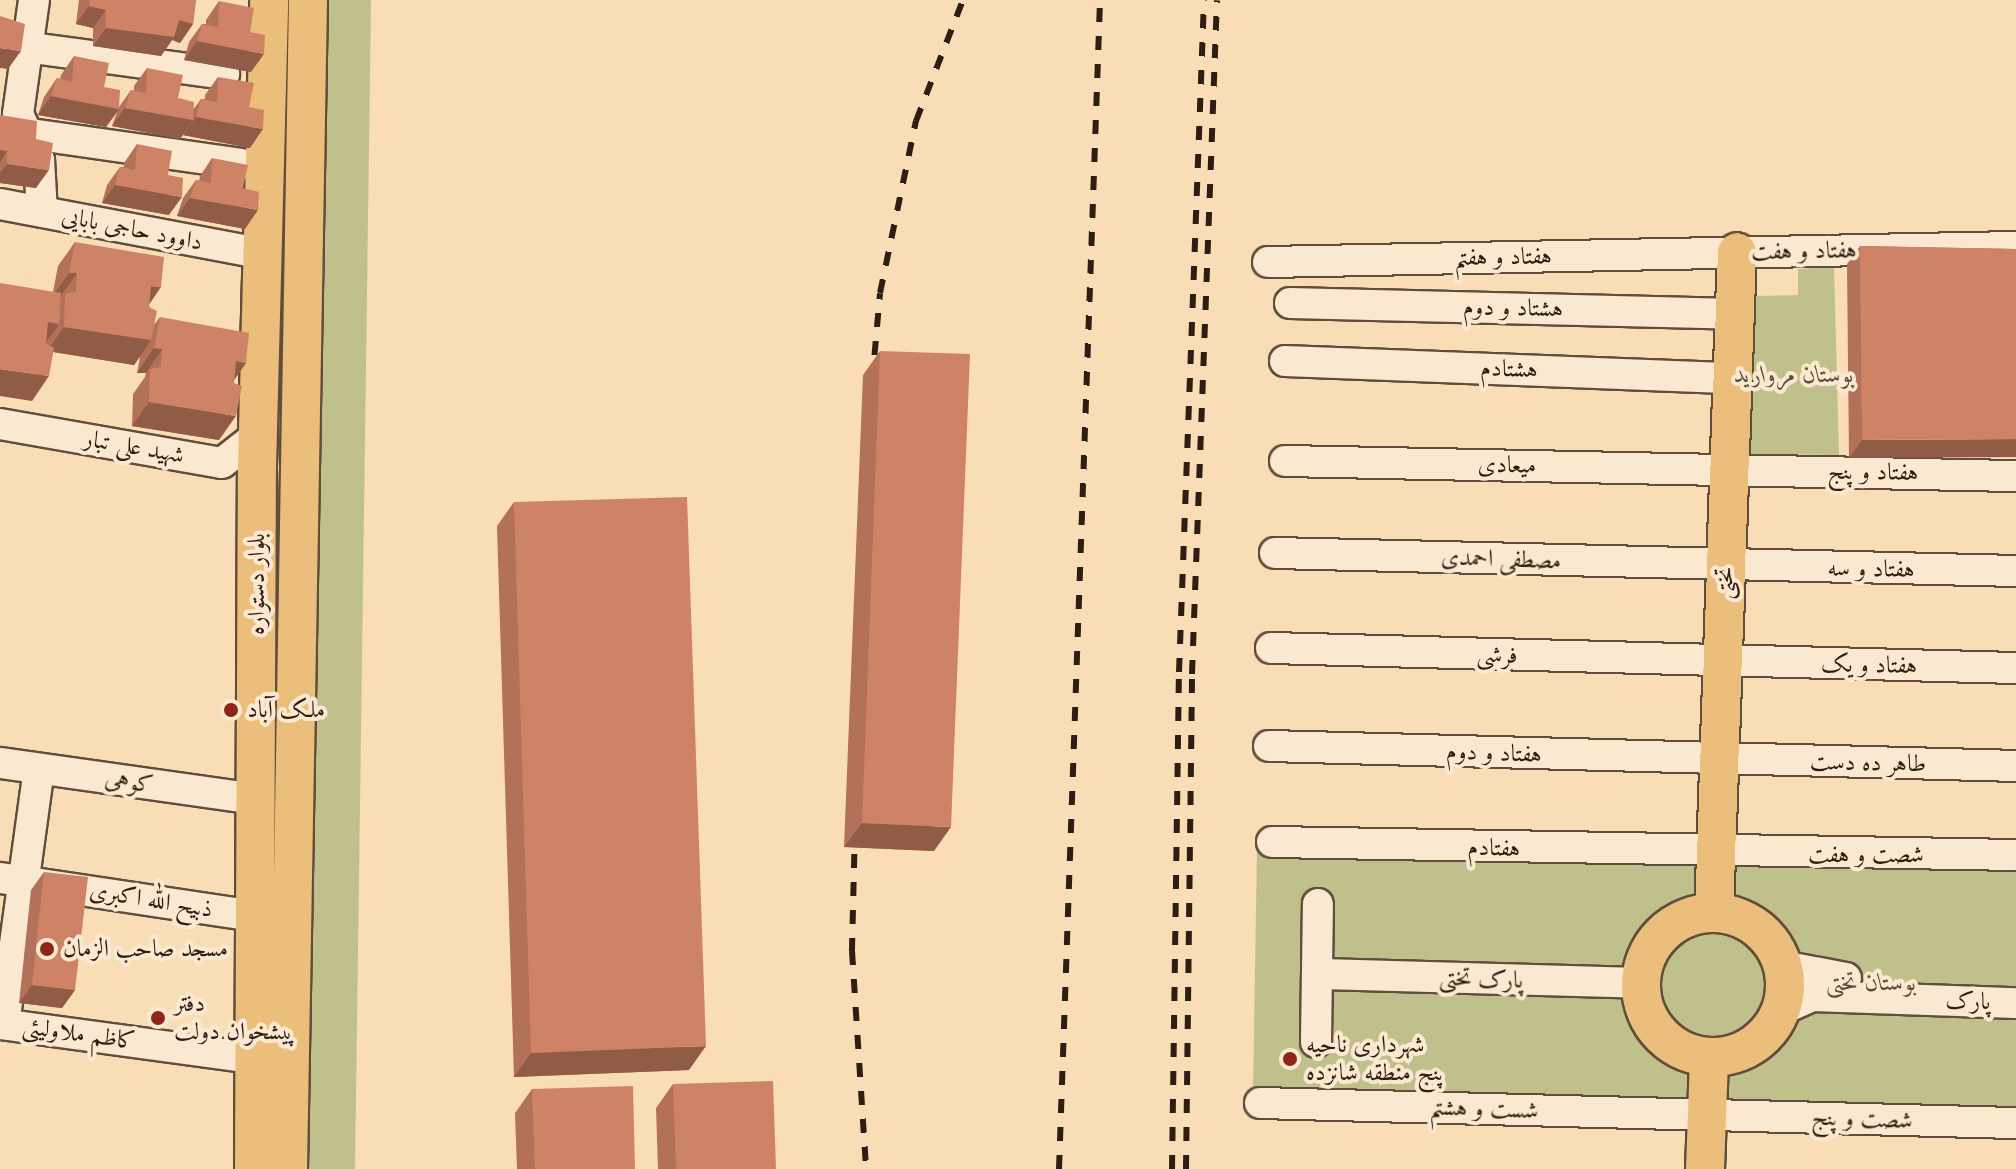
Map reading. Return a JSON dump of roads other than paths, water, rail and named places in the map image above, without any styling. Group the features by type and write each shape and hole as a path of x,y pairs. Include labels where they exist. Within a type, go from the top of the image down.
{"main road":[{"name":"بلوار دستواره","path":"254,1169 259,434 269,0"},
{"name":"بلوار دستواره","path":"288,1169 308,0"},
{"name":"تختی","path":"1714,913 1737,252"},
{"path":"1714,913 1757,928 1782,966 1781,1010 1753,1046 1709,1058 1677,1047 1652,1025 1640,983 1655,941 1672,926 1714,913"},
{"path":"1705,1169 1709,1058"}],"street":[{"path":"34,0 16,119 42,212"},
{"path":"25,47 224,74"},
{"path":"16,119 241,164"},
{"name":"داوود حاجی بابایی","path":"0,204 264,254"},
{"name":"هفتاد و هفت","path":"1737,252 2016,247"},
{"name":"هفتاد و هفتم","path":"1268,262 1737,252"},
{"name":"هشتاد و دوم","path":"1290,303 1735,314"},
{"name":"هشتادم","path":"1285,361 1732,378"},
{"name":"شهید علی تبار","path":"0,424 222,463 259,434"},
{"name":"میعادی","path":"1285,461 1729,469"},
{"name":"هفتاد و پنج","path":"1729,469 2016,476"},
{"name":"مصطفی احمدی","path":"1275,553 1726,566"},
{"name":"هفتاد و سه","path":"1726,566 2016,571"},
{"name":"فرشی","path":"1271,648 1723,662"},
{"name":"هفتاد و یک","path":"1723,662 2016,668"},
{"name":"هفتاد و دوم","path":"1269,746 1719,759"},
{"name":"طاهر ده دست","path":"1719,759 2016,766"},
{"name":"کوهی","path":"0,763 257,799"},
{"path":"2,1024 12,879 39,769"},
{"name":"هفتادم","path":"1272,842 1716,855"},
{"name":"شصت و هفت","path":"1716,855 2016,855"},
{"name":"ذبیح الله اکبری","path":"12,879 255,916"},
{"path":"1316,1042 1322,974 1318,904"},
{"name":"پارک","path":"1782,966 1811,977 2016,1003"},
{"name":"پارک تختی","path":"1322,974 1640,983"},
{"name":"پارک","path":"1781,1010 1812,996 2016,983"},
{"name":"کاظم ملاولیئی","path":"2,1024 253,1058"},
{"name":"شست و هشتم","path":"1260,1103 1707,1115"},
{"name":"شصت و پنج","path":"1707,1115 2016,1123"}],"railway":[{"path":"872,383 880,293 916,121 963,0"},
{"path":"1059,1169 1100,0"},
{"path":"1172,1169 1179,672 1204,0"},
{"path":"1186,1169 1192,674 1217,0"},
{"path":"855,826 852,951 866,1169"}],"place":[{"name":"ملک آباد","path":"231,710"},
{"name":"مسجد صاحب الزمان","path":"47,949"},
{"name":"دفتر پیشخوان دولت","path":"158,1018"},
{"name":"شهرداری ناحیه پنج منطقه شانزده","path":"1290,1059"}],"park label":[{"name":"بوستان مروارید","path":"1794,375"},
{"name":"بوستان تختی","path":"1871,983"}]}
